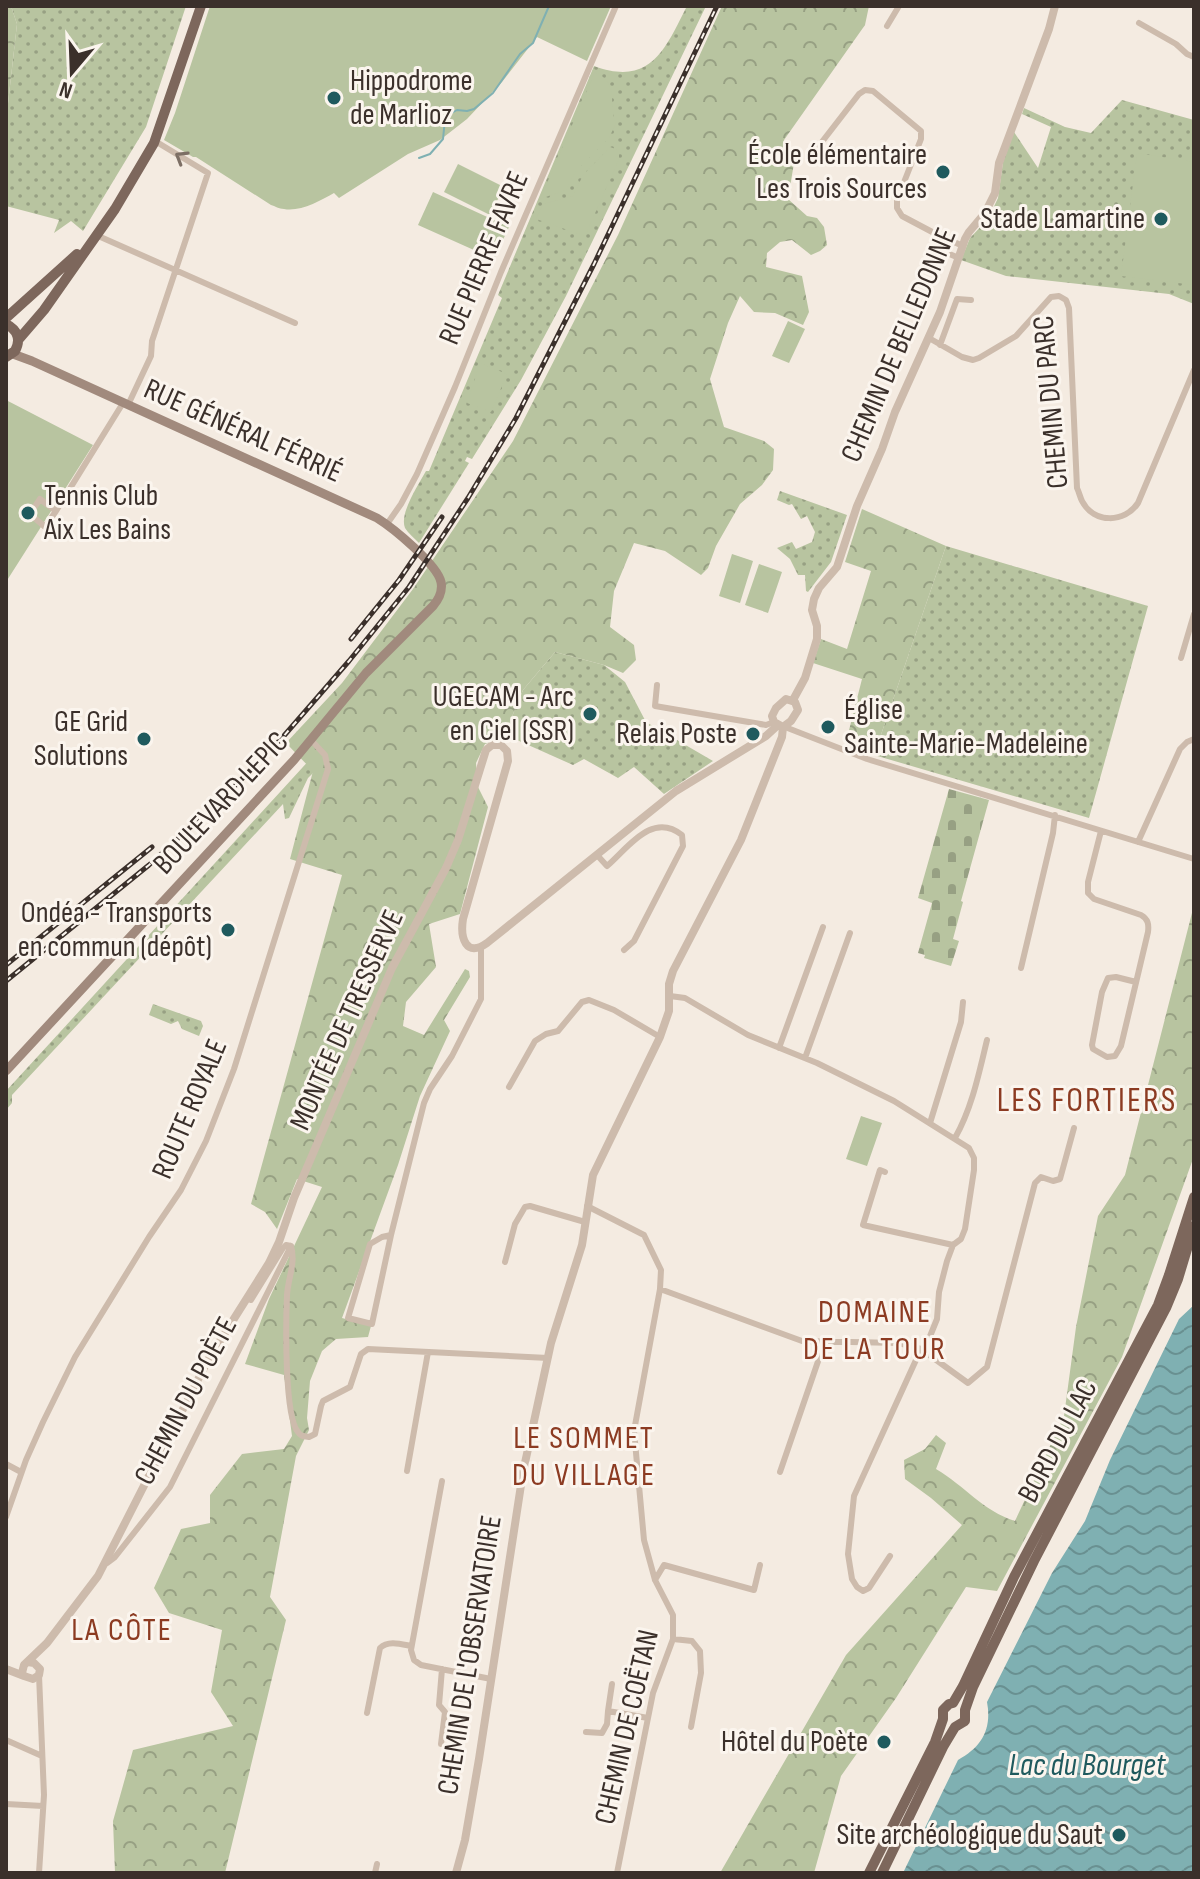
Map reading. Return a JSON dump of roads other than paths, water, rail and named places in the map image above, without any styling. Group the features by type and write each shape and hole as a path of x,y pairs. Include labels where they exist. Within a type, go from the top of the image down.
{"main road":[{"path":"14,349 130,186 147,156 164,117 201,6"},
{"path":"147,156 164,117"},
{"path":"6,318 93,239"},
{"path":"6,324 14,330 14,349"},
{"name":"RUE GÉNÉRAL FÉRRIÉ","path":"14,349 32,361 387,524 425,559"},
{"name":"BOULEVARD LEPIC","path":"6,1071 311,740 366,673 438,599 440,579 425,559"},
{"name":"BORD DU LAC","path":"953,1703 972,1670 1014,1577 1149,1321 1169,1275 1194,1197"},
{"name":"BORD DU LAC","path":"965,1710 973,1687 1034,1561 1153,1333 1178,1279 1194,1226"},
{"path":"1149,1321 1153,1333"},
{"path":"869,1873 935,1742 945,1706 960,1704 965,1710 965,1721 955,1727 882,1873"},
{"path":"943,1719 955,1727"}],"street":[{"name":"RUE PIERRE FAVRE","path":"387,524 423,460 616,6"},
{"path":"887,26 899,6"},
{"name":"CHEMIN DE BELLEDONNE","path":"793,700 805,678 817,639 812,610 814,599 837,567 857,506 929,338 963,246 995,193 999,163 1055,6"},
{"path":"1139,23 1194,57"},
{"path":"816,160 818,147 859,94 865,90 873,91 921,131 921,139 897,200 899,212 963,246"},
{"path":"56,511 40,499 30,514 45,527 56,511 126,404 151,356 152,341 208,173 155,141"},
{"path":"93,239 175,270 295,323"},
{"path":"949,241 943,249 959,258"},
{"name":"CHEMIN DU PARC","path":"929,338 962,357 976,359 1016,336 1051,297 1059,296 1066,300 1069,308 1077,488 1087,508 1108,519 1129,514 1138,503 1194,370"},
{"path":"940,345 957,299 971,300"},
{"path":"1181,658 1194,614"},
{"path":"657,685 655,706 766,725 782,724"},
{"path":"391,1235 370,1244 348,1318 372,1324 424,1103 481,999 481,948 676,791 782,724 798,710 793,700 786,699 772,716 782,724 830,746 1194,859"},
{"name":"CHEMIN DE L'OBSERVATOIRE","path":"456,1873 468,1827 523,1472 555,1328 580,1253 590,1186 598,1162 660,1037 669,1011 669,984 673,971 747,828 782,737 782,724"},
{"path":"1138,842 1180,749 1194,739"},
{"name":"ROUTE ROYALE","path":"6,1517 21,1472 78,1352 181,1190 215,1120 328,769 325,755 311,740"},
{"name":"MONTÉE DE TRESSERVE","path":"47,1643 104,1565 197,1380 269,1263 392,968 458,840 483,755 496,744 507,751 508,761 461,932 466,944 481,948"},
{"path":"1021,968 1055,815"},
{"path":"597,855 607,866 646,830 655,827 665,827 682,835 683,846 634,941 624,950"},
{"path":"1101,831 1088,893 1094,899 1141,915 1147,920 1148,932 1120,1051 1115,1056 1103,1055 1092,1045 1105,984 1108,978 1116,977 1136,982"},
{"path":"779,1048 823,927"},
{"path":"805,1058 850,933"},
{"path":"670,996 685,998 748,1035 805,1058 894,1101 955,1138 969,1148 974,1158 965,1229 961,1239 953,1245 947,1261 939,1292 937,1319 854,1496 848,1554 852,1579 857,1587 863,1591 869,1588 890,1556"},
{"path":"509,1087 535,1041 558,1031 582,1002 589,1000 614,1010 660,1037"},
{"path":"930,1123 961,1022 963,1002"},
{"path":"955,1138 972,1099 987,1040"},
{"path":"660,1289 802,1341 899,1343 923,1350 968,1383 987,1367 1035,1183 1041,1177 1053,1181 1060,1179 1074,1128"},
{"path":"885,1172 880,1170 863,1225 953,1245"},
{"name":"CHEMIN DE COËTAN","path":"587,1206 644,1235 661,1270 634,1431 644,1540 655,1580 673,1615 673,1639 653,1693 617,1873"},
{"path":"505,1262 515,1224 525,1207 585,1222"},
{"path":"247,1298 251,1300 283,1248 291,1246 294,1257 287,1291 288,1392 298,1433 309,1437 315,1434 323,1401 350,1387 361,1354 371,1348 548,1358"},
{"name":"CHEMIN DU POÈTE","path":"104,1565 115,1557 170,1487 291,1246"},
{"path":"780,1472 825,1341"},
{"path":"407,1471 428,1352"},
{"path":"6,1464 21,1472"},
{"path":"442,1481 411,1646 413,1657 421,1665 491,1679"},
{"path":"655,1580 664,1565 754,1590 760,1565"},
{"path":"673,1639 692,1641 700,1651 701,1673 691,1727"},
{"path":"38,1693 22,1673 26,1664 47,1643"},
{"path":"39,1873 43,1806 38,1693 39,1671 47,1643"},
{"path":"367,1713 380,1648 390,1643 411,1646"},
{"path":"6,1668 34,1663 39,1671"},
{"path":"6,1668 33,1679 39,1671"},
{"path":"441,1744 445,1712 439,1705 442,1669"},
{"path":"586,1732 602,1733 607,1724 612,1684"},
{"path":"608,1711 648,1718"},
{"path":"6,1740 42,1756"},
{"path":"6,1804 43,1806"},
{"path":"375,1873 377,1864"}],"water":[{"name":"Lac du Bourget","path":"1194,1305 1194,1873 903,1873 958,1760 973,1749 983,1736 988,1721 987,1702 1052,1573 1085,1521 1110,1460 1179,1319"}],"waterway":[{"path":"419,158 430,154 443,139 448,115 457,110 474,109 493,93 520,54 533,43 549,6"}],"railway":[{"path":"6,981 149,865 229,792 282,738 409,587 516,418 594,264 717,6"},
{"path":"351,639 399,580 442,517"},
{"path":"6,965 152,847"}],"place":[{"name":"Hippodrome de Marlioz","path":"334,98"},
{"name":"École élémentaire Les Trois Sources","path":"943,172"},
{"name":"Stade Lamartine","path":"1161,219"},
{"name":"Tennis Club Aix Les Bains","path":"28,513"},
{"name":"UGECAM - Arc en Ciel (SSR)","path":"590,714"},
{"name":"Église Sainte-Marie-Madeleine","path":"828,727"},
{"name":"Relais Poste","path":"753,734"},
{"name":"GE Grid Solutions","path":"144,739"},
{"name":"Ondéa - Transports en commun (dépôt)","path":"228,930"},
{"name":"Hôtel du Poète","path":"884,1742"},
{"name":"Site archéologique du Saut","path":"1119,1835"}],"district":[{"name":"LES FORTIERS","path":"1087,1100"},
{"name":"DOMAINE DE LA TOUR","path":"875,1330"},
{"name":"LE SOMMET DU VILLAGE","path":"584,1456"},
{"name":"LA CÔTE","path":"122,1630"}]}
